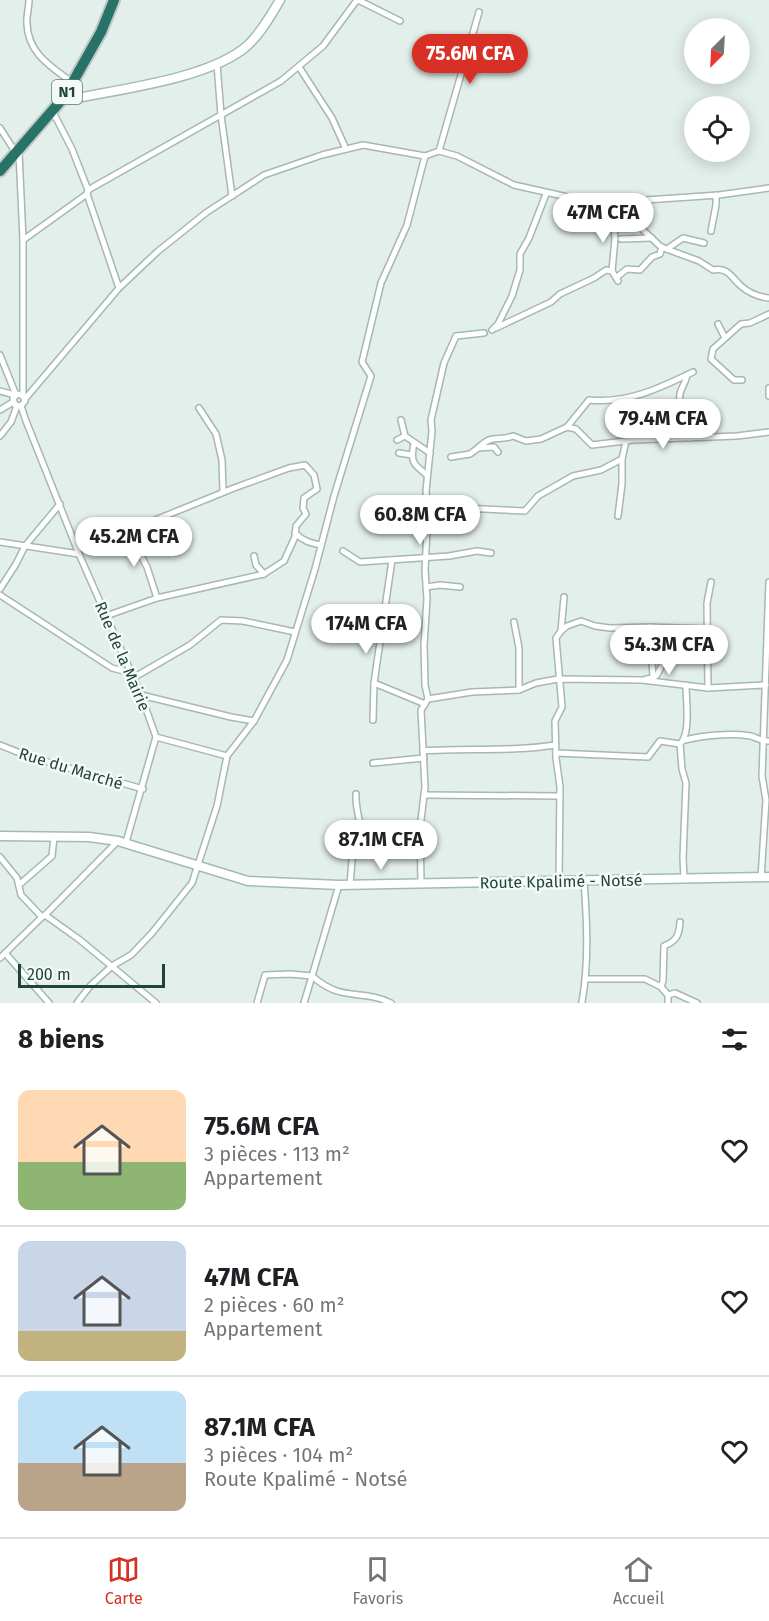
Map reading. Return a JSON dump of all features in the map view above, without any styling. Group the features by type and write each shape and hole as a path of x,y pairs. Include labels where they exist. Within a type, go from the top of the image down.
{"highway":[{"name":"N1","path":"0,171 18,153 65,96 101,32 114,0"}],"main road":[{"path":"65,96 72,99 194,73 228,60 249,45 280,0"},
{"name":"Route Kpalimé - Notsé","path":"0,836 89,837 122,842 248,881 350,885 421,882 765,878"}],"street":[{"path":"29,0 27,26 31,45 42,60 73,83"},
{"path":"23,240 87,192 281,81 323,46 357,0 400,21"},
{"path":"439,151 479,12"},
{"path":"217,64 221,116 232,196"},
{"path":"299,67 332,118 346,149"},
{"path":"53,112 72,149 119,288"},
{"path":"0,128 18,153 23,240 20,396 12,422 0,436"},
{"path":"20,396 119,288 157,252 207,212 264,175 346,149 369,146 425,156 439,151 457,156 514,185 572,198 631,201 716,195 769,188"},
{"path":"77,1003 90,986 112,966 131,955 152,933 192,882 217,806 227,756 254,721 287,660 371,376 362,362 381,283 408,225 425,156"},
{"path":"546,194 529,238 520,254 520,270 512,296 498,324 492,330 551,302 560,294 606,270 612,271"},
{"path":"711,231 716,195"},
{"path":"611,200 615,238 612,271 618,279 627,269 640,270 652,256 660,254 665,248 683,238 704,243"},
{"path":"631,201 643,230 665,248 713,270 728,271 743,288 760,297 769,298"},
{"path":"621,240 651,238"},
{"path":"676,242 678,253"},
{"path":"742,380 734,380 711,359 713,349 741,324 750,323 769,314"},
{"path":"718,324 725,338"},
{"path":"421,882 420,828 424,795 422,710 426,701 424,645 428,510 426,491 432,409 444,363 456,336 484,333"},
{"path":"0,354 24,403 0,410"},
{"path":"452,457 470,454 485,440 505,439 513,436 526,441 541,439 567,428 589,400 606,402 650,392 690,374 680,392 679,422 680,430 689,438"},
{"path":"769,388 769,396"},
{"path":"0,391 20,396"},
{"name":"Rue de la Mairie","path":"17,405 141,695 156,737"},
{"path":"199,408 216,434 222,460 223,492"},
{"path":"401,420 405,436 430,453"},
{"path":"632,421 633,436 637,441"},
{"path":"567,428 576,429 592,445 769,432"},
{"path":"397,440 405,436"},
{"path":"618,516 622,459 626,441"},
{"path":"414,443 412,455 414,466 427,476"},
{"path":"478,448 494,447 498,452"},
{"path":"399,453 412,455"},
{"path":"428,510 442,507 525,511 538,496 573,476 601,470 622,459"},
{"path":"0,542 78,551 223,492 289,468 305,465 312,470 317,489 304,498 303,508 306,514 296,526 296,532 284,561 264,574 157,598 106,616"},
{"path":"0,588 25,546 60,504"},
{"path":"128,531 147,567 157,598"},
{"path":"296,532 302,539 321,544"},
{"path":"343,551 360,562 449,556 477,551 491,553"},
{"path":"254,556 256,565 264,574"},
{"path":"373,720 374,683 392,560"},
{"path":"708,688 707,603 711,582"},
{"path":"765,878 767,795 762,776 766,741 769,582"},
{"path":"426,587 440,585 460,587"},
{"path":"0,595 112,668 132,676 190,645 221,620 243,621 295,632"},
{"path":"561,631 564,597"},
{"path":"559,881 560,796 555,753 555,721 562,707 556,638 567,626 580,621 610,628 707,629"},
{"path":"514,622 519,648 519,690"},
{"path":"650,627 653,678"},
{"path":"642,680 657,675 666,657"},
{"path":"374,683 426,701 472,692 519,690 536,683 558,679 642,680 708,688 767,683"},
{"path":"684,879 682,858 686,783 682,769 682,742 686,685"},
{"path":"141,695 254,721"},
{"path":"555,753 648,758 660,741 682,742 734,735 753,736 766,741"},
{"path":"48,1003 2,956 122,842 143,789 156,737 227,756"},
{"path":"373,763 464,748 535,748 555,745"},
{"name":"Rue du Marché","path":"0,746 30,758 143,789"},
{"path":"350,885 353,848 362,837 356,794"},
{"path":"424,795 560,796"},
{"path":"19,885 52,856 54,837"},
{"path":"0,857 17,878 21,895 44,916 112,966 156,1003"},
{"path":"582,1002 586,979 584,881"},
{"path":"304,1003 339,885"},
{"path":"661,987 664,946 673,943 679,935 680,921"},
{"path":"257,1003 265,975 290,974 312,976 320,986 337,996 356,999 374,998 391,1003"},
{"path":"586,979 645,979 661,987 668,995 668,1003"},
{"path":"668,995 675,993 697,1003"}]}
